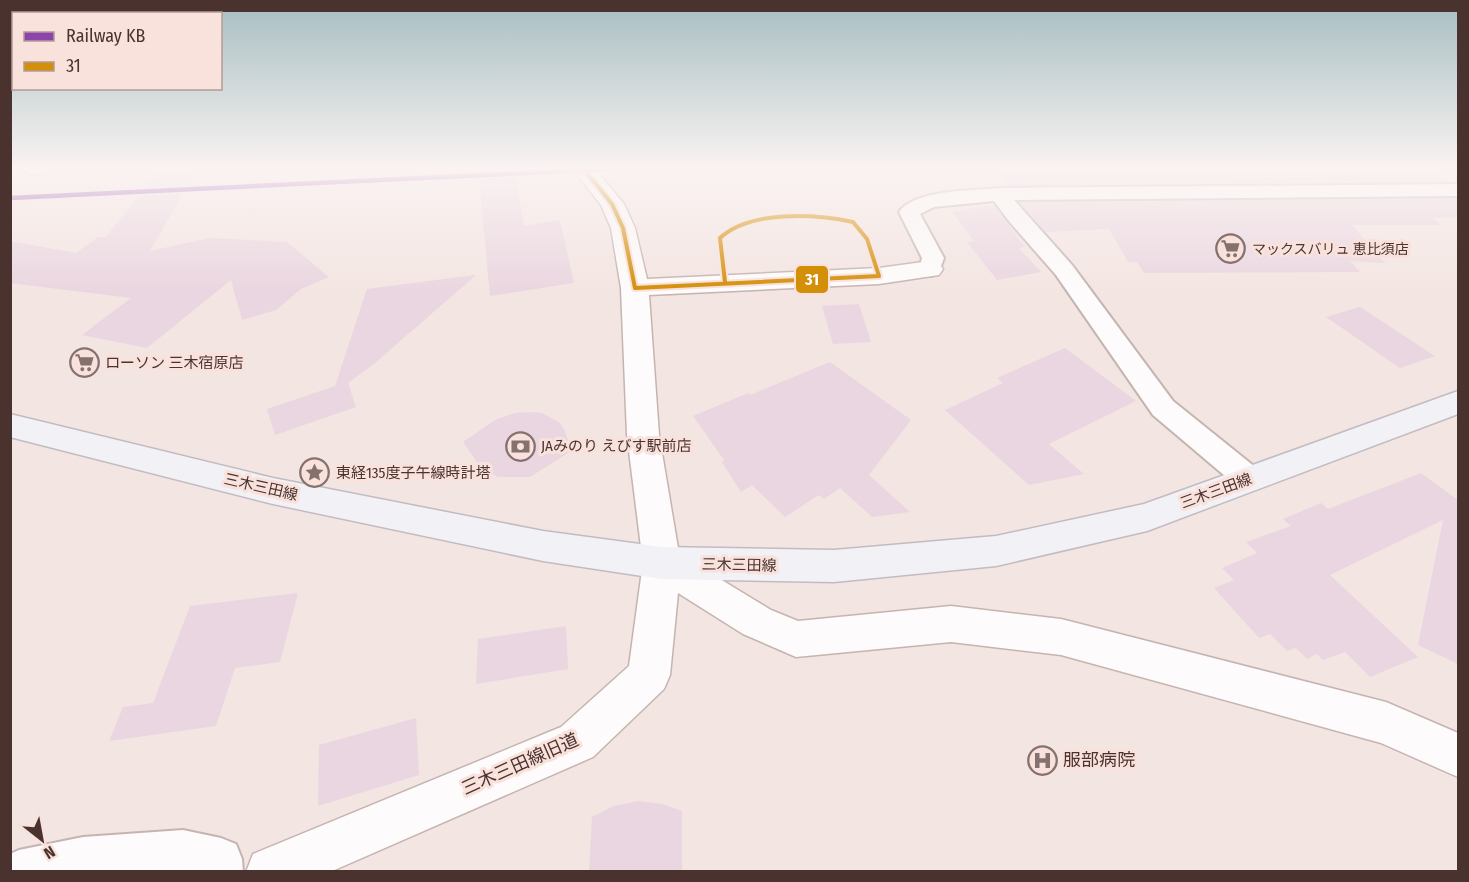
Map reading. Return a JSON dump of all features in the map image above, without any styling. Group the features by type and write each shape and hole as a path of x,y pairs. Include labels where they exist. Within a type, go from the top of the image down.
{"main road":[{"name":"三木三田線","path":"10,425 273,491 543,546 662,563 834,566 996,551 1147,517 1458,402"}],"street":[{"name":"三木三田線旧道","path":"271,872 577,742 649,675 662,563 644,435 635,288 623,228 614,209"},
{"path":"635,288 879,276 930,269 933,258 909,212 914,209"},
{"path":"1010,209 1064,270 1163,408 1249,479"},
{"path":"662,563 757,622 796,639 951,624 1061,637 1386,723 1458,755"},
{"path":"19,872 83,858 183,851 221,858 222,872"}],"building":[{"path":"128,209 174,209 150,251 210,238 287,242 329,277 301,289 276,310 242,320 231,280 147,348 82,335 131,298 10,283 10,241 76,253 98,237 106,237"},
{"path":"482,209 521,209 524,226 560,220 574,283 490,296"},
{"path":"997,209 1025,247 1019,248 1041,272 997,280 967,242 974,241 952,212"},
{"path":"1025,209 1458,209 1458,217 1433,218 1441,225 1352,225 1385,263 1350,261 1360,272 1144,273 1137,262 1128,262 1109,229 1046,232"},
{"path":"476,275 375,363 348,383 356,407 275,435 267,409 335,386 367,289"},
{"path":"859,304 871,342 833,344 822,306"},
{"path":"1360,307 1435,356 1400,368 1326,317"},
{"path":"1065,348 1136,401 1049,444 1084,474 1029,485 945,410 1003,383 997,378"},
{"path":"830,362 911,420 869,475 910,512 872,517 840,488 824,499 819,495 785,517 752,485 741,492 722,462 724,460 693,416"},
{"path":"515,413 542,413 559,422 568,440 568,453 530,477 498,477 481,468 463,442 495,420"},
{"path":"1421,473 1458,500 1458,664 1418,645 1443,520 1330,575 1418,657 1370,677 1345,652 1323,660 1317,654 1307,659 1296,648 1287,651 1270,634 1259,638 1214,588 1234,580 1222,568 1257,553 1246,542 1291,526 1283,519 1321,503 1328,509"},
{"path":"298,593 280,662 235,668 216,726 109,741 123,707 153,703 190,606"},
{"path":"566,626 568,669 476,684 478,639"},
{"path":"416,718 419,775 318,806 319,745"},
{"path":"638,801 662,804 682,811 682,872 589,872 592,817 614,806"}],"transit line":[{"name":"31","path":"614,209 623,228 635,288 879,276 867,239 853,222 814,217 783,218 744,223 731,229 720,238 725,282"}],"place":[{"name":"マックスバリュ 恵比須店","path":"1231,249"},
{"name":"ローソン 三木宿原店","path":"84,363"},
{"name":"JAみのり えびす駅前店","path":"520,446"},
{"name":"東経135度子午線時計塔","path":"315,473"},
{"name":"服部病院","path":"1042,760"}]}
